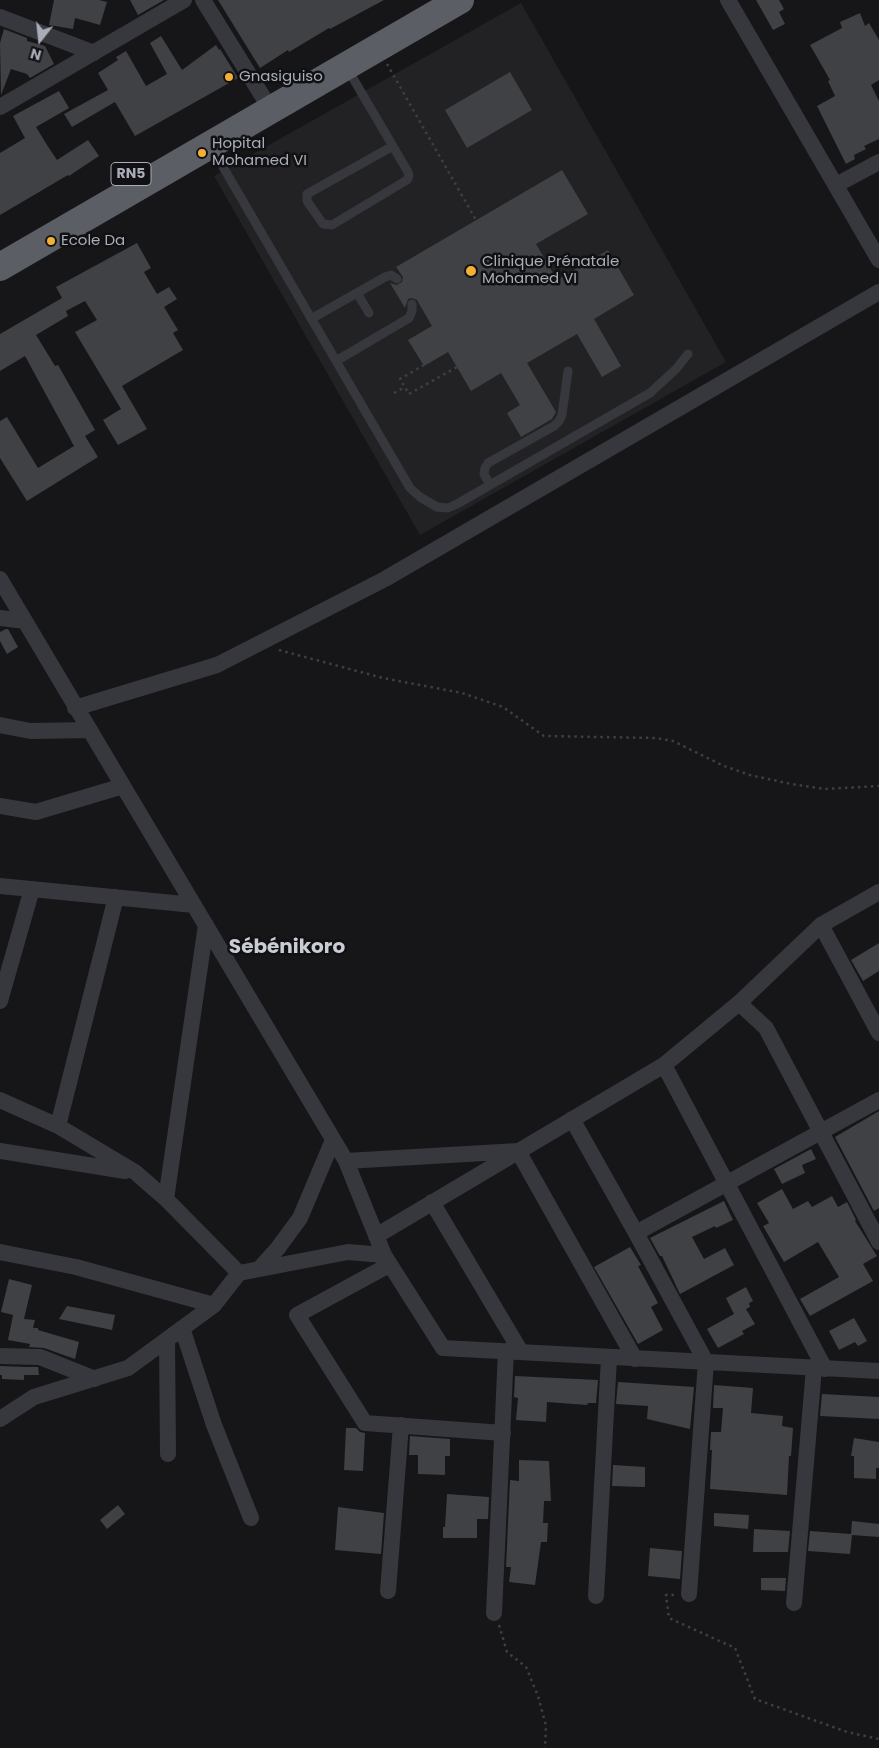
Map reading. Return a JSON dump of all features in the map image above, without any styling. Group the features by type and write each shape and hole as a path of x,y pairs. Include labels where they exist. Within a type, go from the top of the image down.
{"highway":[{"name":"RN5","path":"0,267 211,145 267,104 431,0"},
{"name":"RN5","path":"0,251 267,104 346,66 460,0"}],"street":[{"path":"0,107 184,0"},
{"path":"203,0 267,104"},
{"path":"728,0 879,260"},
{"path":"0,17 94,53"},
{"path":"836,185 879,162"},
{"path":"75,708 217,665 258,644 385,578 879,292"},
{"path":"0,579 346,1161 386,1260 443,1348 879,1372"},
{"path":"0,618 25,621"},
{"path":"0,725 30,731 90,730"},
{"path":"0,806 36,812 123,786"},
{"path":"0,886 194,905"},
{"path":"0,1001 4,974 32,889"},
{"path":"376,1236 664,1065 739,1003 821,925 879,892"},
{"path":"58,1126 116,897"},
{"path":"166,1198 206,925"},
{"path":"821,925 879,1033"},
{"path":"739,1003 766,1028 879,1242"},
{"path":"664,1065 728,1183 819,1368 794,1603"},
{"path":"0,1100 58,1126 135,1172 166,1198 239,1272"},
{"path":"636,1233 879,1100"},
{"path":"572,1119 706,1362 689,1594"},
{"path":"259,1269 278,1248 300,1218 333,1140"},
{"path":"0,1151 135,1172"},
{"path":"346,1161 518,1151"},
{"path":"518,1151 635,1359"},
{"path":"432,1202 514,1352 503,1433 494,1613"},
{"path":"0,1252 76,1267 214,1305"},
{"path":"0,1419 34,1397 128,1368 214,1305 239,1272 348,1252 386,1260"},
{"path":"386,1260 297,1315 365,1422 503,1433"},
{"path":"182,1328 214,1425 251,1518"},
{"path":"167,1340 168,1454"},
{"path":"0,1356 40,1357 95,1379"},
{"path":"596,1596 609,1357"},
{"path":"388,1591 401,1425"}],"lane":[{"path":"346,66 393,146 408,172 407,180 332,225 323,224 307,202 307,194 393,146"},
{"path":"211,145 410,488 420,497 437,507 448,508 650,392 676,369 688,354"},
{"path":"312,319 385,277 391,275 397,279"},
{"path":"357,293 368,312"},
{"path":"336,361 408,318 412,311 412,304"},
{"path":"490,485 484,474 488,464 554,426 559,421 562,415 568,371"}],"path":[{"path":"378,48 476,220"},
{"path":"424,365 400,379 409,394 457,367"},
{"path":"394,393 405,387"},
{"path":"258,644 346,669 462,693 503,707 544,736 656,738 673,741 724,766 791,784 825,789 879,786"},
{"path":"689,1594 666,1595 669,1618 735,1648 755,1699 847,1732 879,1739"},
{"path":"494,1613 507,1652 526,1668 538,1696 546,1726 545,1748"}],"shaded area":[{"name":"Clinique Prénatale Mohamed VI","path":"521,3 726,362 420,535 214,176"}],"building":[{"path":"54,0 99,0 107,2 100,25 75,18 73,29 49,25"},
{"path":"130,0 164,0 138,15"},
{"path":"218,0 384,0 329,28 289,52 288,50 260,68"},
{"path":"756,0 779,0 784,9 779,12 785,24 773,30"},
{"path":"860,13 865,26 869,23 879,40 879,80 871,85 879,101 879,139 864,146 866,149 854,155 855,159 846,164 817,106 835,96 828,81 830,80 810,45 842,28 840,22"},
{"path":"4,29 27,38 27,41 45,46 54,64 30,78 27,74 11,69 1,95 0,43"},
{"path":"161,36 182,70 216,45 238,78 135,136 115,102 72,127 64,114 108,90 98,73 118,60 116,57 126,51 146,86 167,74 150,43"},
{"path":"510,72 532,110 467,148 445,110"},
{"path":"59,91 69,108 36,127 47,145 57,160 88,140 99,156 69,176 0,215 0,153 25,138 13,116"},
{"path":"562,170 588,214 536,244 557,280 608,250 634,295 594,319 621,366 602,377 577,334 527,363 556,412 552,419 521,437 507,413 520,405 501,373 471,391 448,352 424,366 408,340 432,326 417,300 408,299 405,308 390,283 397,285 402,282 403,277 396,267"},
{"path":"137,243 151,268 144,272 157,294 169,287 177,299 164,307 178,330 173,333 183,350 122,386 147,429 118,445 103,420 121,409 75,332 97,320 85,301 66,311 68,316 36,335 55,366 58,365 95,430 85,436 98,457 27,501 0,458 0,421 7,417 38,468 74,446 25,356 0,371 0,334 62,298 56,287"},
{"path":"8,629 18,647 7,654 0,641 0,632"},
{"path":"879,943 879,971 863,981 851,960"},
{"path":"879,1111 879,1208 874,1211 835,1137"},
{"path":"811,1149 816,1159 802,1165 805,1173 782,1184 774,1169"},
{"path":"782,1189 793,1209 808,1201 812,1207 832,1196 838,1207 847,1202 855,1221 877,1256 863,1264 873,1281 810,1316 800,1299 839,1277 818,1242 784,1262 763,1226 769,1223 757,1203"},
{"path":"724,1201 733,1220 692,1237 704,1259 725,1248 734,1265 680,1294 662,1256 660,1256 650,1238"},
{"path":"630,1247 641,1265 638,1266 658,1303 651,1307 663,1330 638,1344 594,1267"},
{"path":"9,1279 32,1285 24,1319 35,1320 33,1328 79,1342 75,1359 44,1348 29,1347 30,1344 8,1340 13,1315 1,1312"},
{"path":"746,1287 753,1301 749,1303 750,1307 746,1309 755,1324 742,1331 744,1334 718,1348 707,1329 734,1314 726,1298"},
{"path":"67,1306 115,1315 112,1330 59,1319"},
{"path":"854,1318 867,1341 858,1346 855,1342 839,1350 829,1331"},
{"path":"0,1366 38,1367 39,1375 24,1375 24,1380 2,1379"},
{"path":"515,1376 598,1380 596,1403 588,1403 587,1405 547,1402 546,1422 516,1420 518,1398 514,1397"},
{"path":"618,1382 694,1387 690,1429 647,1419 648,1406 616,1404"},
{"path":"714,1385 753,1388 751,1413 783,1416 782,1426 793,1428 787,1495 710,1489 711,1432 721,1432 723,1408 713,1408"},
{"path":"822,1394 879,1397 879,1419 820,1416"},
{"path":"346,1428 356,1428 360,1432 365,1433 363,1471 344,1470"},
{"path":"410,1436 450,1439 450,1456 445,1456 445,1475 418,1474 418,1455 409,1455"},
{"path":"854,1438 879,1442 879,1468 876,1468 876,1479 854,1478 854,1456 851,1456"},
{"path":"519,1460 549,1461 551,1501 544,1501 543,1523 548,1523 547,1542 541,1542 535,1585 509,1582 511,1567 506,1567 510,1480 519,1481"},
{"path":"613,1465 645,1467 645,1487 612,1486"},
{"path":"447,1494 489,1497 488,1519 477,1519 477,1538 443,1538"},
{"path":"118,1505 125,1514 107,1529 100,1520"},
{"path":"338,1507 384,1513 381,1554 335,1550"},
{"path":"714,1513 749,1515 748,1529 714,1526"},
{"path":"852,1521 879,1524 879,1537 852,1535 850,1554 808,1551 810,1531 851,1534"},
{"path":"754,1529 790,1531 788,1552 753,1552"},
{"path":"650,1548 682,1551 680,1579 648,1576"},
{"path":"761,1578 786,1578 785,1591 761,1590"}],"place":[{"name":"Gnasiguiso","path":"229,77"},
{"name":"Hopital Mohamed VI","path":"202,153"},
{"name":"Ecole Da","path":"51,241"},
{"name":"Clinique Prénatale Mohamed VI","path":"471,271"}],"district":[{"name":"Sébénikoro","path":"287,948"}]}
